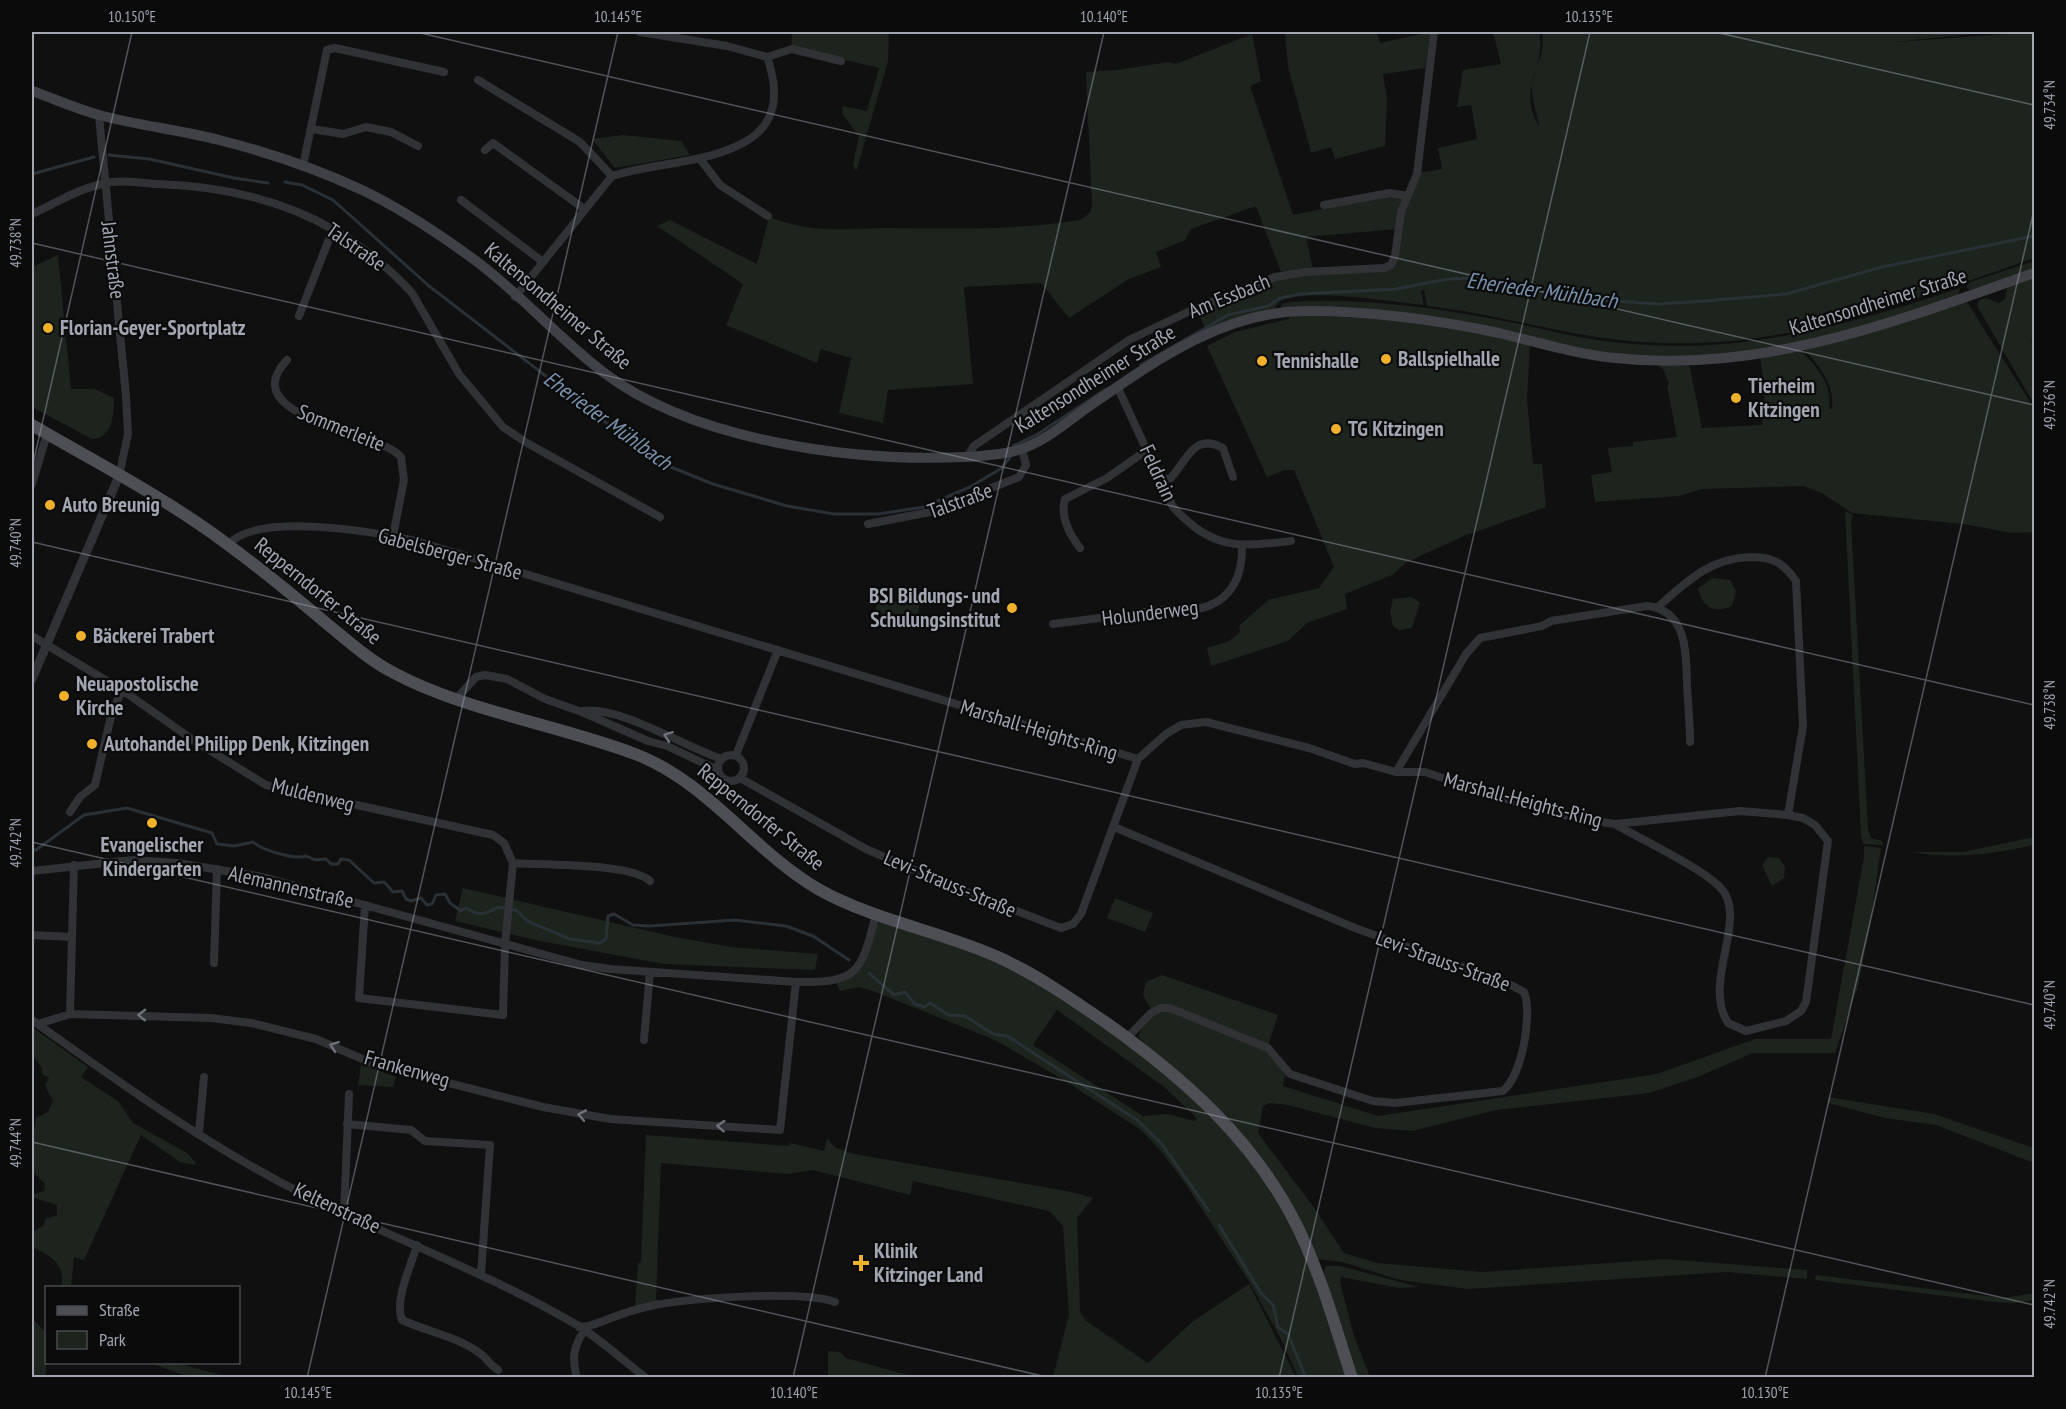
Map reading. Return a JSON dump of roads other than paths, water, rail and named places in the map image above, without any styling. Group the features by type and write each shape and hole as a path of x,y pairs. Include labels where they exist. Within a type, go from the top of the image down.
{"main road":[{"name":"Kaltensondheimer Straße","path":"32,91 99,116 221,140 303,166 364,191 475,260 608,376 650,403 714,429 759,439 844,452 905,457 967,457 1022,449 1041,440 1118,386 1213,331 1244,319 1275,313 1332,312 1402,318 1493,332 1609,358 1667,361 1721,359 1782,352 1839,339 2034,273"},
{"name":"Repperndorfer Straße","path":"32,425 184,513 228,544 378,664 418,684 457,698 653,761 692,786 793,873 831,896 876,914 974,947 1025,970 1064,993 1127,1038 1201,1097 1235,1135 1273,1184 1314,1263 1352,1377"}],"street":[{"path":"640,32 727,46 767,57 792,49 841,61"},
{"name":"Am Essbach","path":"967,457 974,446 1129,340 1149,329 1275,276 1387,267 1395,256 1401,212 1417,174 1434,32"},
{"path":"303,166 312,129 324,55 331,48 444,72"},
{"path":"515,297 583,208 612,176 635,168 700,159 749,141 764,125 774,101 775,81 767,57"},
{"path":"478,80 580,142 612,176"},
{"name":"Jahnstraße","path":"99,116 126,396 128,434 119,476"},
{"path":"312,129 343,134 366,127 391,132 418,146"},
{"path":"485,150 493,143 583,208"},
{"path":"700,159 720,185 768,216"},
{"name":"Talstraße","path":"32,214 104,183 179,184 247,195 299,211 376,256 412,294 459,374 503,427 527,443 660,517"},
{"path":"1324,205 1390,193 1408,196"},
{"path":"461,200 543,262"},
{"path":"299,316 333,229"},
{"name":"Sommerleite","path":"287,360 277,372 276,381 279,398 284,405 322,423 386,445 400,457 404,480 393,536"},
{"name":"Feldrain","path":"1118,386 1173,507 1188,523 1219,541 1242,546 1291,541"},
{"path":"32,484 47,434"},
{"path":"1161,480 1170,478 1187,453 1209,443 1223,448 1233,477"},
{"name":"Talstraße","path":"868,524 923,514 1019,477 1026,465 1022,449"},
{"path":"1080,548 1070,535 1063,505 1065,499 1107,478 1147,450"},
{"path":"32,680 119,476"},
{"name":"Gabelsberger Straße","path":"228,544 238,534 248,530 270,527 328,528 393,536 533,576"},
{"name":"Holunderweg","path":"1053,624 1169,609 1186,611 1213,605 1233,588 1242,564 1242,546"},
{"path":"1658,607 1683,585 1728,558 1773,559 1783,564 1796,581 1803,726 1788,815"},
{"name":"Marshall-Heights-Ring","path":"533,576 1138,759 1166,734 1181,726 1206,722 1309,748 1355,764 1396,772 1425,772 1512,801 1575,818 1615,824 1740,811 1803,818 1815,825 1828,841 1806,1002 1794,1018 1746,1031 1728,1023 1718,999 1730,917 1727,897 1719,886 1615,824"},
{"path":"1396,772 1466,654 1480,638 1542,627 1551,621 1647,606 1658,607 1679,627 1685,644 1690,742"},
{"name":"Muldenweg","path":"32,636 122,690 193,740 266,785 493,835 504,843 513,863"},
{"path":"736,755 778,650"},
{"name":"Levi-Strauss-Straße","path":"457,698 476,677 497,676 545,699 582,711 718,770 725,779 740,778 866,849 959,890 1061,927 1073,924 1081,914 1138,759"},
{"path":"70,812 80,797 95,785 112,712 122,690"},
{"name":"Levi-Strauss-Straße","path":"582,711 592,710 616,716 722,759"},
{"path":"718,770 722,759 728,755 736,755 742,760 745,768 740,778"},
{"name":"Levi-Strauss-Straße","path":"1114,828 1355,928 1509,984 1524,992 1528,1002 1528,1017 1519,1065 1511,1083 1503,1091 1395,1103 1373,1101 1290,1074 1268,1048 1224,1032 1175,1009 1156,1010 1136,1026 1127,1038"},
{"name":"Alemannenstraße","path":"32,871 132,860 177,863 263,877 582,965 796,982 826,982 850,975 858,969 865,956 876,914"},
{"path":"505,945 513,863 591,867 642,874 650,881"},
{"path":"69,1014 74,866"},
{"name":"Alemannenstraße","path":"213,963 217,869"},
{"name":"Alemannenstraße","path":"365,905 359,998 503,1015 505,945"},
{"path":"32,935 72,937"},
{"path":"644,1040 650,972"},
{"name":"Frankenweg","path":"35,1022 69,1014 211,1018 251,1023 316,1039 374,1064 543,1107 610,1119 780,1130 796,982"},
{"name":"Keltenstraße","path":"35,1022 199,1132 289,1186 481,1274 582,1329 646,1377"},
{"path":"199,1132 204,1077"},
{"name":"Frankenweg","path":"344,1213 349,1094"},
{"path":"347,1124 411,1130 425,1141 490,1145 481,1274"},
{"path":"417,1245 400,1302 399,1313 402,1320 451,1338 482,1355 489,1365 498,1370"},
{"path":"577,1377 573,1359 582,1329 646,1306 676,1301 789,1298 835,1302"}],"waterway":[{"name":"Eherieder Mühlbach","path":"109,155 149,159 234,178 268,183"},
{"name":"Eherieder Mühlbach","path":"32,174 94,157"},
{"name":"Eherieder Mühlbach","path":"285,182 302,185 333,200 429,286 656,461 713,484 787,506 834,514 878,514 924,507 970,487 1002,468 1010,457"},
{"name":"Eherieder Mühlbach","path":"1141,365 1228,315 1268,306 1280,298 1301,294 1396,289 1448,279 1478,278 1517,288 1588,299 1658,304 1705,301 1786,294 1882,267 2034,236"},
{"name":"Eherieder Mühlbach","path":"1013,446 1038,434 1106,389"},
{"path":"32,850 36,850 84,815 127,808 212,833 217,844 234,846 253,842 279,854 294,857 306,856 315,860 326,859 331,864 338,864 341,859 349,860 374,883 384,882 393,892 402,891 406,899 411,901 421,898 427,905 432,904 436,895 445,894 450,903 461,911 466,908 482,914 498,907 516,910 527,921 570,939 599,943 606,939 608,916 614,914 633,925 650,926 735,920 786,926 813,936 849,960"},
{"path":"869,973 894,995 905,992 915,1004 924,1007 930,1003 949,1015 965,1016 993,1034 1007,1036 1137,1120 1161,1143 1209,1211"},
{"path":"1219,1225 1261,1293 1273,1305 1278,1327 1288,1334 1306,1378"}],"place":[{"name":"Florian-Geyer-Sportplatz","path":"48,328"},
{"name":"Ballspielhalle","path":"1386,359"},
{"name":"Tennishalle","path":"1262,361"},
{"name":"Tierheim Kitzingen","path":"1736,398"},
{"name":"TG Kitzingen","path":"1336,429"},
{"name":"Auto Breunig","path":"50,505"},
{"name":"BSI Bildungs- und Schulungsinstitut","path":"1012,608"},
{"name":"Bäckerei Trabert","path":"81,636"},
{"name":"Neuapostolische Kirche","path":"64,696"},
{"name":"Autohandel Philipp Denk, Kitzingen","path":"92,744"},
{"name":"Evangelischer Kindergarten","path":"152,823"},
{"name":"Klinik Kitzinger Land","path":"861,1263"}]}
